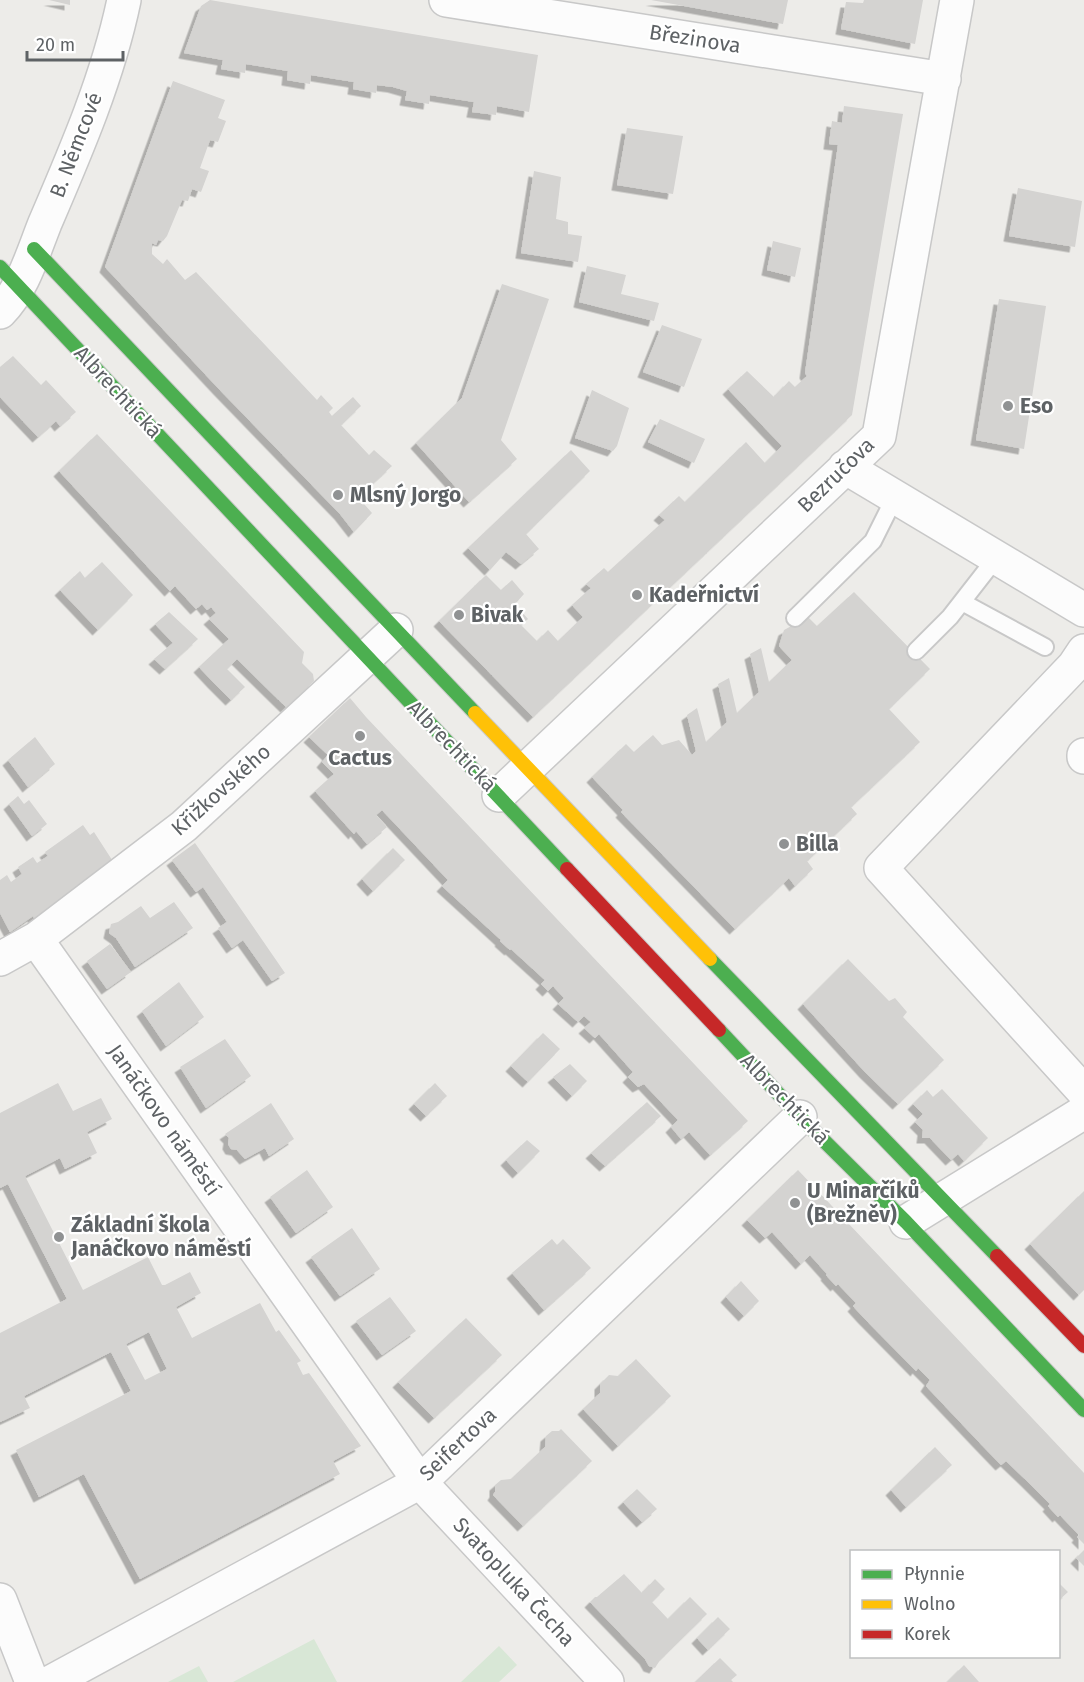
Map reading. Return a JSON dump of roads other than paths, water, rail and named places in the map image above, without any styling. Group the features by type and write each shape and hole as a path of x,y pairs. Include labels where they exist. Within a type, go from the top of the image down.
{"main road":[{"name":"Albrechtická","path":"34,249 941,1200 1084,1346"},
{"name":"Albrechtická","path":"6,288 367,657 800,1116 906,1222 1084,1410"}],"street":[{"name":"B. Němcové","path":"6,288 34,249 72,161 117,34 124,0"},
{"name":"Březinova","path":"446,0 944,79"},
{"name":"Bezručova","path":"499,795 879,436 957,0"},
{"path":"845,467 1084,610"},
{"name":"Křižkovského","path":"36,939 184,826 396,630"},
{"path":"1084,651 1074,666 881,868 1084,1092"},
{"path":"0,959 36,939"},
{"name":"Janáčkovo náměstí","path":"36,939 420,1482"},
{"path":"906,1222 1084,1112"},
{"name":"Seifertova","path":"51,1682 420,1482 800,1116"},
{"name":"Svatopluka Čecha","path":"420,1482 607,1682"},
{"path":"0,1600 32,1682"}],"lane":[{"path":"795,618 873,541 895,497"},
{"path":"916,651 951,617 996,558"},
{"path":"962,602 1045,647"}],"place":[{"name":"Eso","path":"1008,406"},
{"name":"Mlsný Jorgo","path":"338,495"},
{"name":"Kadeřnictví","path":"637,595"},
{"name":"Bivak","path":"459,615"},
{"name":"Cactus","path":"360,736"},
{"name":"Billa","path":"784,844"},
{"name":"U Minarčíků (Brežněv)","path":"795,1203"},
{"name":"Základní škola Janáčkovo náměstí","path":"59,1237"}]}
